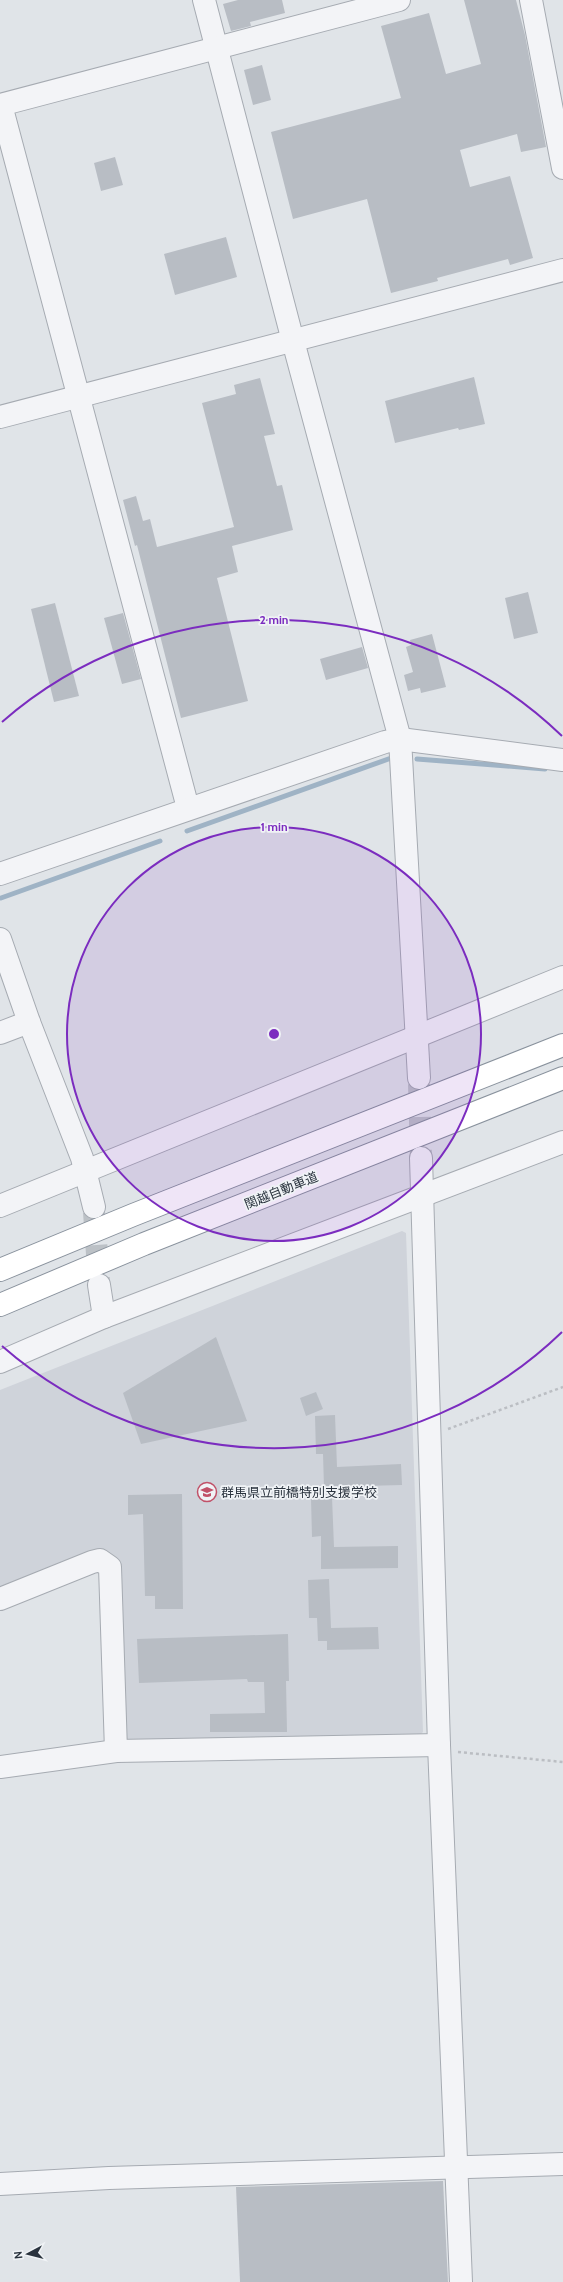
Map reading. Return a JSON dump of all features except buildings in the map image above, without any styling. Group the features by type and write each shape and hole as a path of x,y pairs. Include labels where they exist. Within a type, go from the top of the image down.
{"highway":[{"path":"0,1270 133,1214 563,1045"},
{"name":"関越自動車道","path":"0,1305 151,1241 563,1078"}],"street":[{"path":"204,0 293,341 400,739 419,1078"},
{"path":"188,808 80,396 1,105 399,0"},
{"path":"531,0 563,168"},
{"path":"0,417 563,270"},
{"path":"0,874 188,808 385,742 400,739 563,760"},
{"path":"0,939 28,1022 86,1170 94,1207"},
{"path":"0,1206 86,1170 417,1038 563,977"},
{"path":"0,1033 28,1022"},
{"path":"0,1362 104,1317 563,1142"},
{"path":"421,1158 439,1746 461,2282"},
{"path":"99,1285 104,1317"},
{"path":"0,1599 92,1562 100,1560 110,1567 116,1750"},
{"path":"0,1767 116,1750 439,1746"},
{"path":"0,2184 109,2178 457,2166 563,2164"}],"path":[{"path":"430,1434 563,1387"},
{"path":"439,1746 453,1752 563,1762"}],"shaded area":[{"name":"群馬県立前橋特別支援学校","path":"402,1231 406,1233 423,1732 419,1736 129,1745 122,1739 121,1564 102,1551 0,1591 0,1390"}],"waterway":[{"path":"187,831 394,757"},
{"path":"417,759 545,769"},
{"path":"1,898 160,841"}],"tunnel":[{"path":"419,1084 421,1158"},
{"path":"94,1212 99,1282"}],"place":[{"name":"群馬県立前橋特別支援学校","path":"207,1492"}]}
